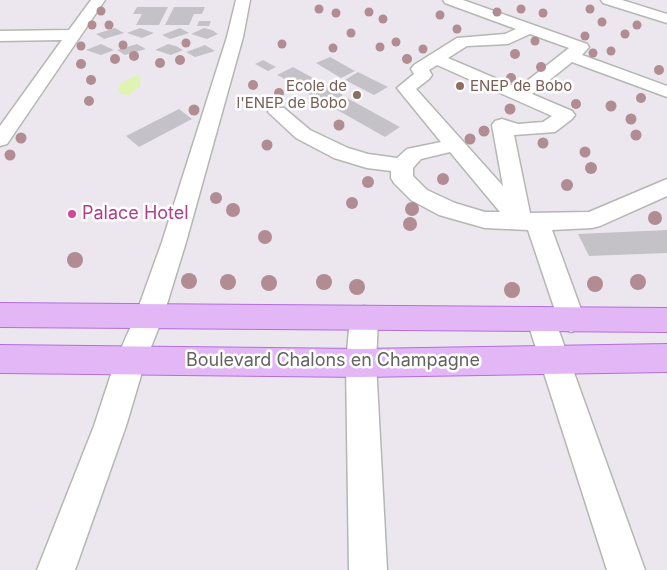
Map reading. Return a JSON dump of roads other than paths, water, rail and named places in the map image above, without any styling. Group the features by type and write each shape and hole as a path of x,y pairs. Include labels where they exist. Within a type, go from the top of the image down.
{"main road":[{"path":"0,314 149,317 667,320"},
{"name":"Boulevard Chalons en Champagne","path":"0,359 130,362 361,363 667,358"}],"street":[{"path":"0,140 98,0"},
{"path":"56,570 110,426 130,362 149,317 174,242 235,37 243,0"},
{"path":"450,0 581,47 520,96"},
{"path":"608,0 667,19"},
{"path":"529,28 508,39 463,41 420,69 423,75 406,88 455,145 529,222"},
{"path":"0,36 74,35"},
{"path":"570,56 667,92"},
{"path":"435,58 565,115 548,128 517,130 502,125 556,320 553,360 626,570"},
{"path":"278,112 303,134 341,153 366,161 402,166"},
{"path":"455,145 414,154 402,166 402,178 418,195 446,209 484,220 529,222 592,220 667,187"},
{"path":"364,318 361,363 368,570"}],"place":[{"name":"ENEP de Bobo","path":"460,86"},
{"name":"Ecole de l'ENEP de Bobo","path":"357,95"},
{"name":"Palace Hotel","path":"72,214"}]}
